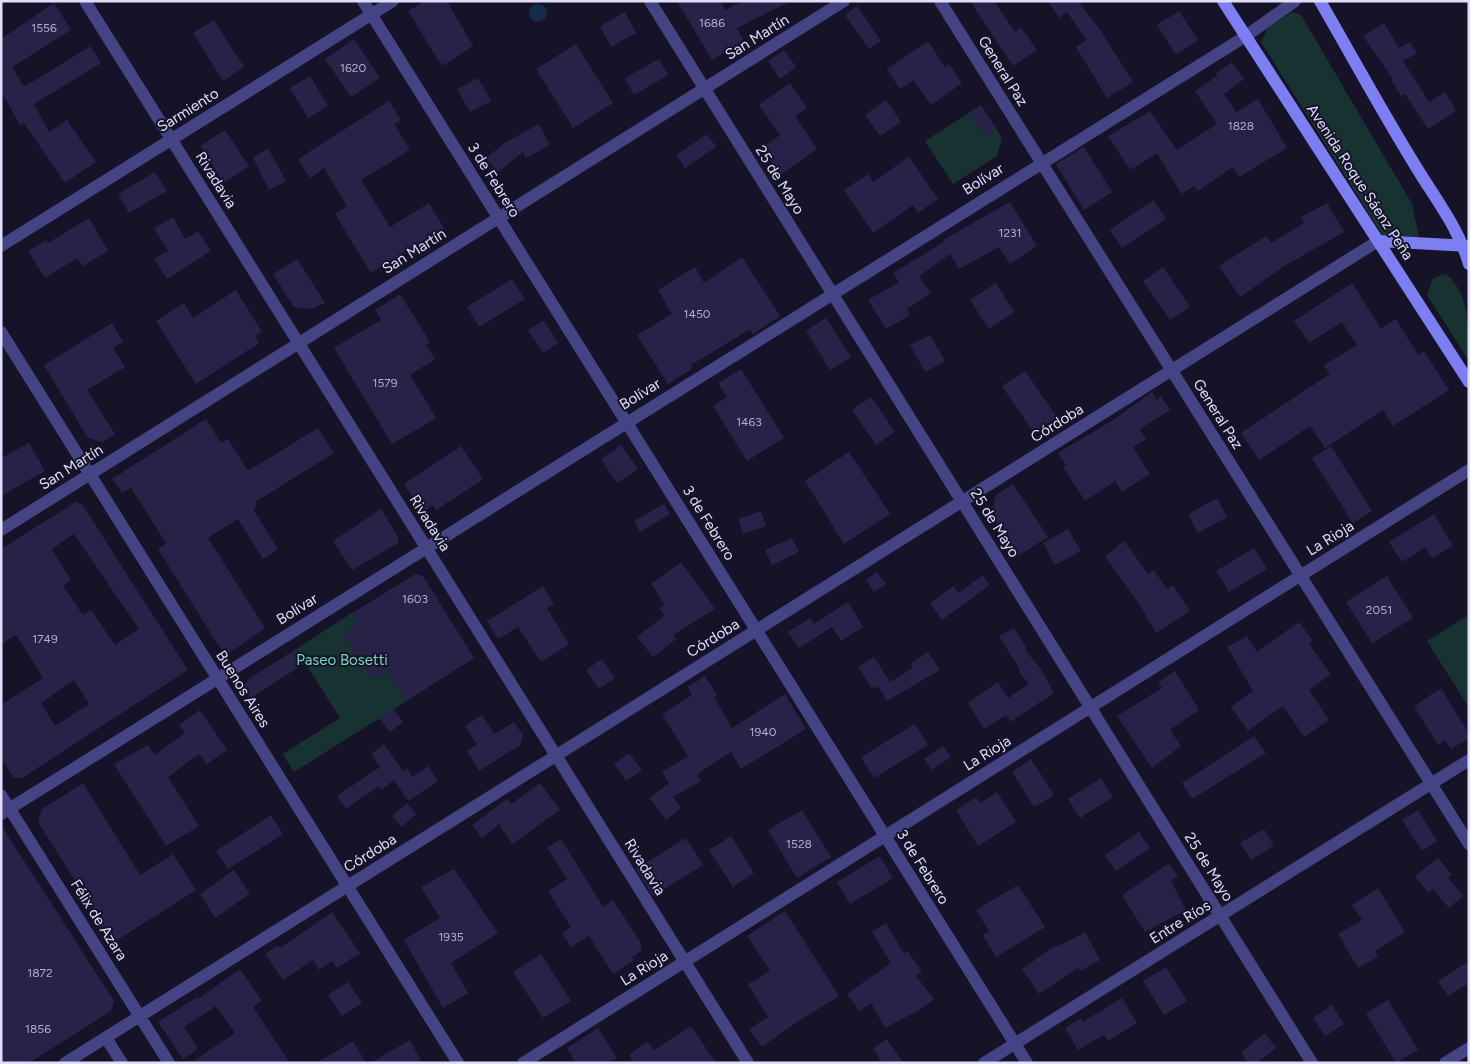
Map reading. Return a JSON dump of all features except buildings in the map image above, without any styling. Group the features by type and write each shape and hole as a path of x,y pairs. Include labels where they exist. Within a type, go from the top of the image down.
{"main road":[{"name":"Avenida Roque Sáenz Peña","path":"1223,1 1469,382"},
{"path":"1320,1 1419,172 1442,204 1466,246 1469,264"},
{"path":"1378,240 1466,246"}],"street":[{"name":"Rivadavia","path":"86,1 748,1063"},
{"name":"3 de Febrero","path":"363,1 1027,1063"},
{"name":"Sarmiento","path":"1,246 392,1"},
{"name":"25 de Mayo","path":"650,1 1312,1063"},
{"name":"San Martín","path":"1,530 844,1"},
{"name":"General Paz","path":"940,1 1469,844"},
{"name":"Bolívar","path":"6,811 1041,162 1246,36 1295,1"},
{"name":"Córdoba","path":"66,1063 1378,240"},
{"name":"Buenos Aires","path":"1,332 458,1063"},
{"name":"La Rioja","path":"522,1063 1469,470"},
{"name":"Entre Ríos","path":"984,1063 1469,760"},
{"name":"Félix de Azara","path":"1,795 6,811 169,1063"},
{"path":"106,1038 122,1063"},
{"path":"1445,1063 1469,1048"}],"green space":[{"path":"1292,12 1301,15 1412,204 1419,237 1383,236 1261,42 1268,27"},
{"path":"981,105 1002,138 997,156 953,184 925,141"},
{"path":"1446,274 1460,292 1467,313 1469,361 1427,295 1433,278"},
{"name":"Paseo Bosetti","path":"352,613 407,701 294,772 283,754 340,718 296,649"},
{"path":"1469,615 1469,708 1427,641"}],"water":[{"path":"534,4 542,4 547,9 545,20 534,22 529,17 529,9"}]}
